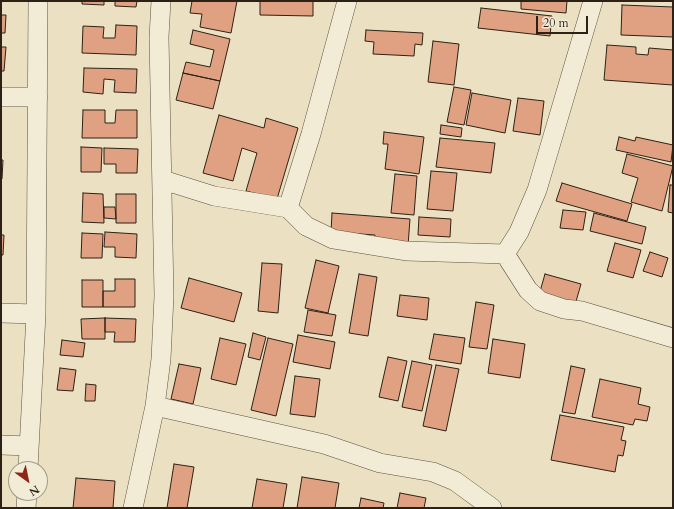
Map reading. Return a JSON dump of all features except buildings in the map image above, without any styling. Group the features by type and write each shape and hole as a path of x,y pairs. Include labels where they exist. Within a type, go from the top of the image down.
{"street":[{"path":"29,461 36,314 38,1"},
{"path":"133,508 155,406 161,359 164,296 160,37 161,1"},
{"path":"288,208 311,134 347,1"},
{"path":"505,254 519,232 537,190 593,1"},
{"path":"1,97 38,97"},
{"path":"163,180 214,196 288,208 306,226 333,239 346,242 406,251 505,254"},
{"path":"505,254 528,290 540,301 564,309 582,311 673,338"},
{"path":"1,313 36,314"},
{"path":"155,406 324,444 380,463 433,472 455,481 492,508"},
{"path":"1,445 30,446"}]}
